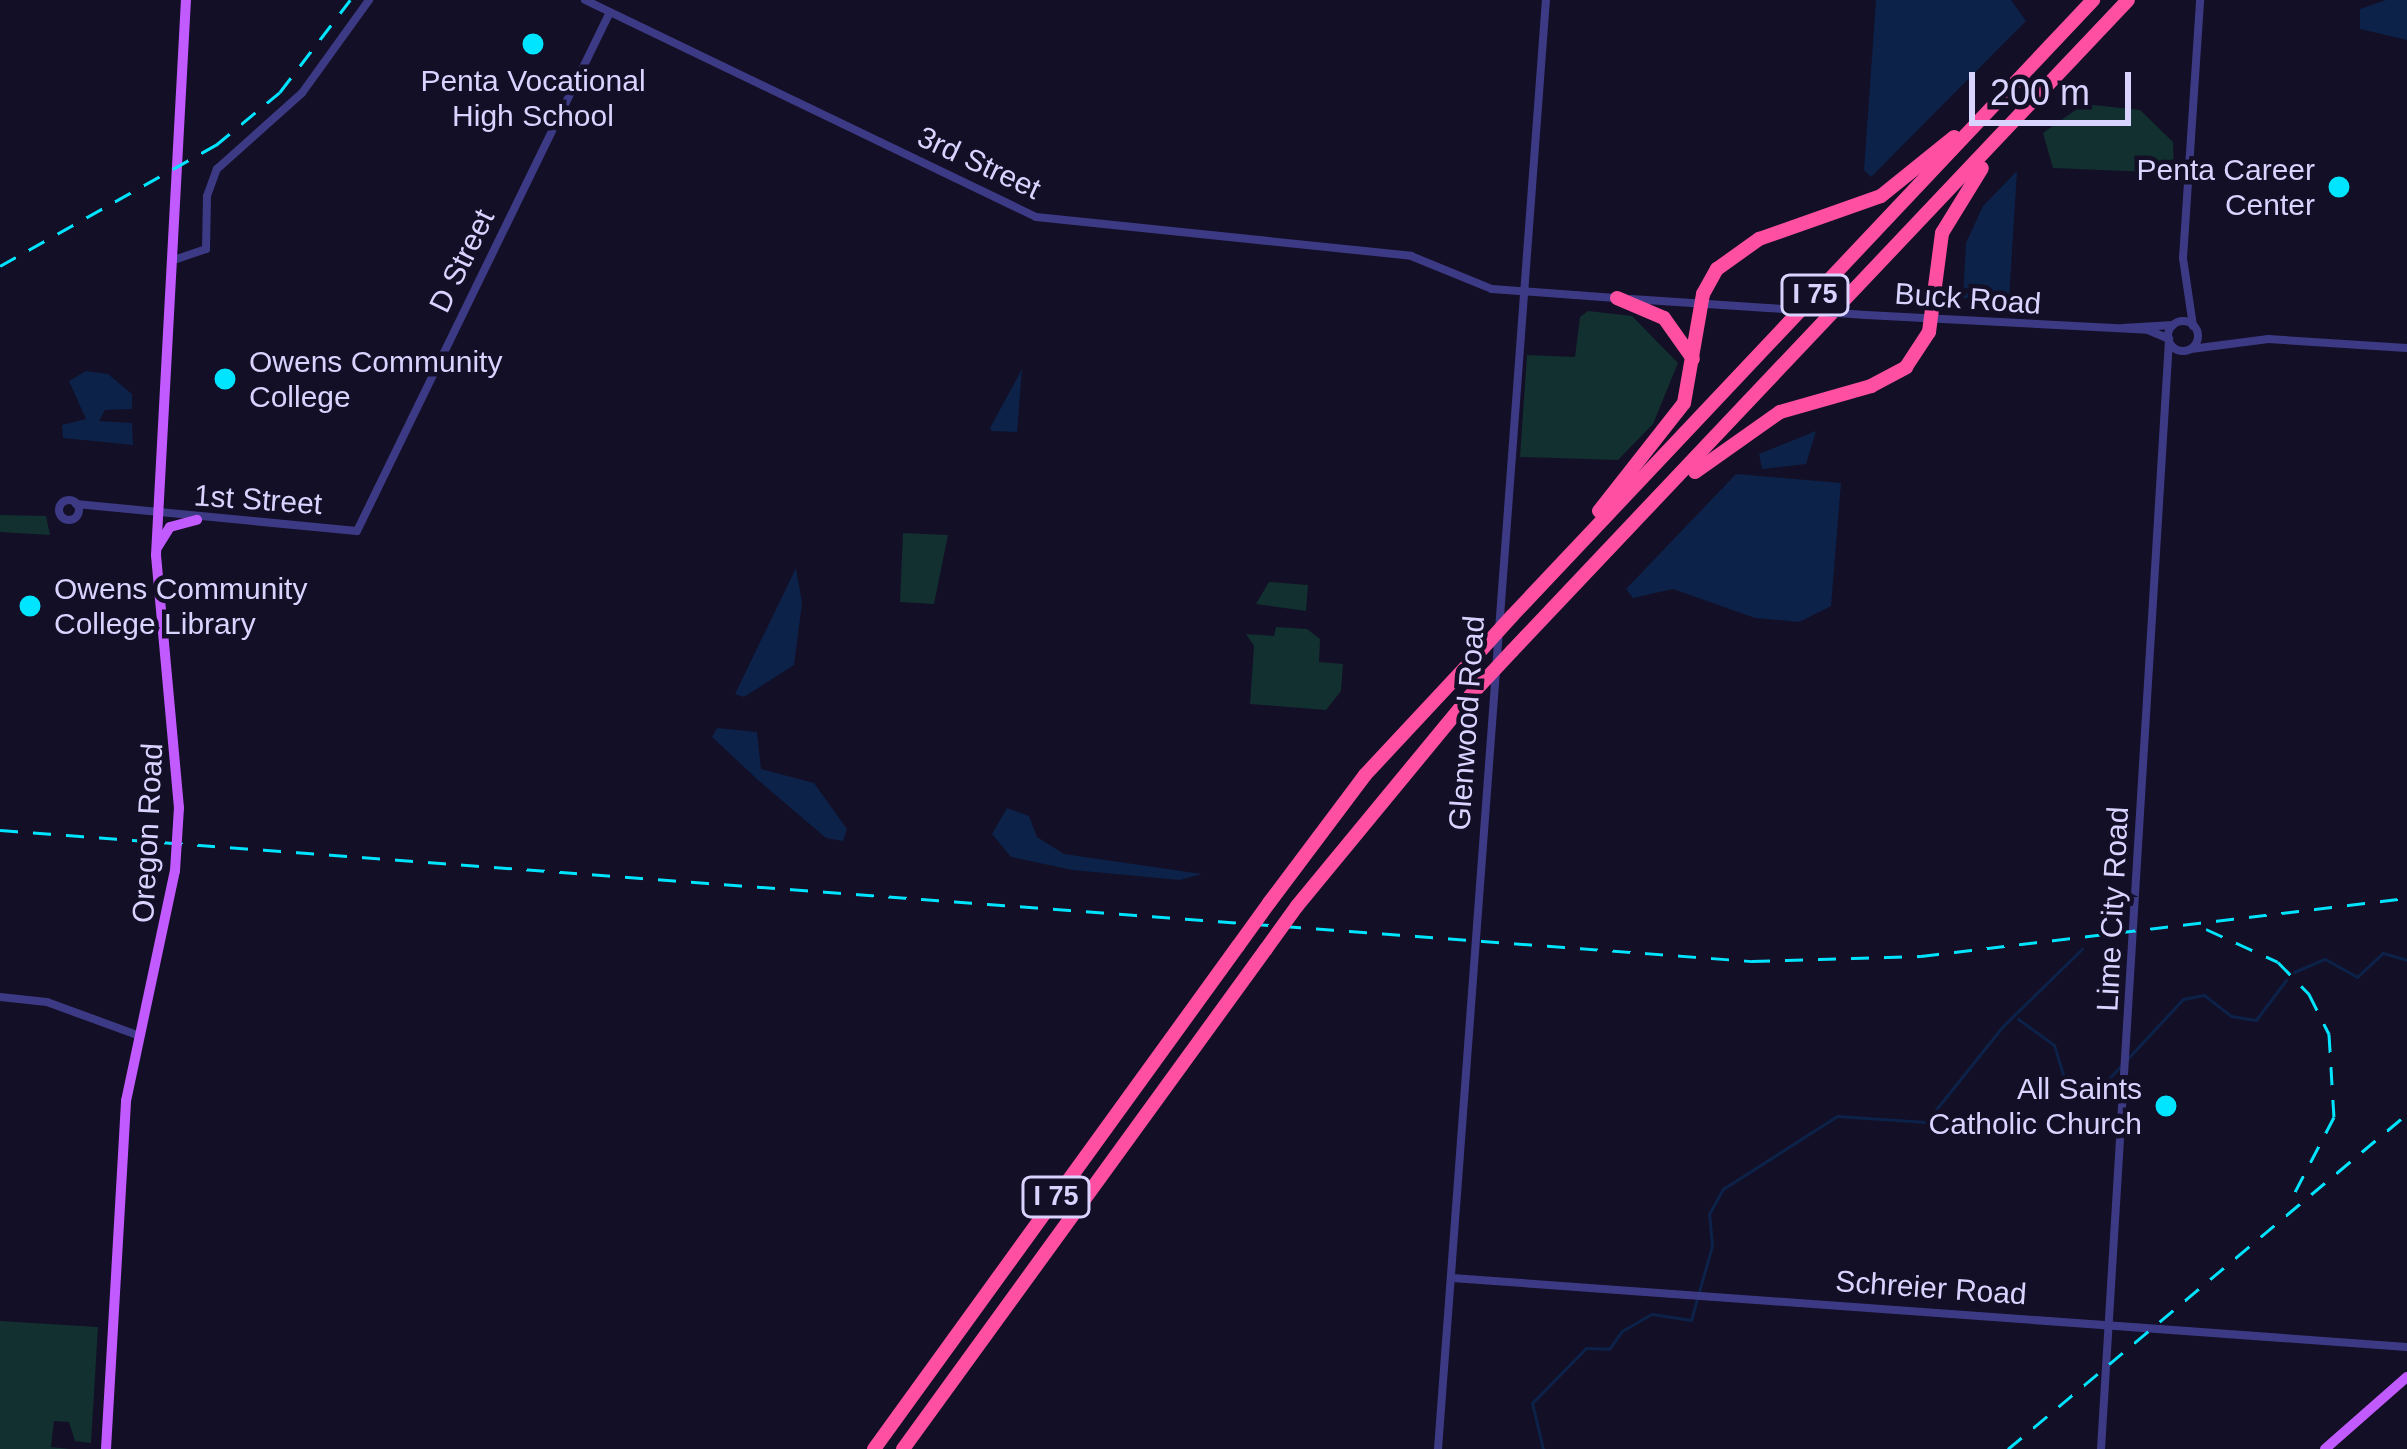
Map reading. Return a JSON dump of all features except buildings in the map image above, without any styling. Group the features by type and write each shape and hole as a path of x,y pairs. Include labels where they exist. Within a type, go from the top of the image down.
{"highway":[{"path":"1537,590 1666,435 1693,367 1707,283 1738,250 1853,211 1917,169 2090,0"},
{"name":"I 75","path":"874,1449 1364,776 2090,0"},
{"name":"I 75","path":"903,1449 1297,906 1470,696 2020,120 2128,0"},
{"path":"1650,510 1762,421 1893,376 1917,353 1932,320 1947,219 2020,120"},
{"path":"1617,298 1664,318 1689,346 1693,367"}],"main road":[{"name":"Oregon Road","path":"106,1449 124,1123 175,872 179,808 156,549 186,0"},
{"path":"156,549 170,527 197,520"},
{"path":"2325,1449 2407,1377"}],"street":[{"path":"171,262 206,249 207,196 217,169 302,93 369,0"},
{"name":"3rd Street","path":"585,0 1036,217 1412,256 1484,286 1522,292"},
{"name":"Glenwood Road","path":"1438,1449 1546,0"},
{"path":"2200,0 2186,298 2195,328 2232,340"},
{"name":"D Street","path":"357,531 610,12"},
{"name":"Buck Road","path":"1522,292 1932,320 2195,328"},
{"path":"2186,298 2169,340 2187,350 2232,340 2407,348"},
{"name":"Lime City Road","path":"2170,372 2187,350 2195,328"},
{"name":"Buck Road","path":"2122,329 2169,340"},
{"name":"Lime City Road","path":"2101,1449 2169,340"},
{"path":"64,502 98,511 77,516 59,513 64,502"},
{"path":"76,504 77,516"},
{"name":"1st Street","path":"98,511 357,531"},
{"path":"0,998 47,1002 140,1036"},
{"name":"Schreier Road","path":"1452,1278 2407,1347"}],"green space":[{"path":"2084,104 2140,110 2173,142 2174,173 2053,168 2043,133"},
{"path":"1588,311 1632,316 1678,363 1653,424 1618,460 1520,457 1527,355 1575,357 1580,317"},
{"path":"0,515 46,516 50,535 0,532"},
{"path":"903,533 948,535 934,604 900,602"},
{"path":"1269,582 1308,585 1306,611 1256,604"},
{"path":"1276,627 1307,629 1320,639 1319,662 1343,664 1341,691 1326,710 1250,704 1254,646 1246,634 1274,636"},
{"path":"0,1321 98,1327 91,1443 75,1441 69,1422 54,1421 51,1447 70,1449 0,1449"}],"water":[{"path":"1876,0 2011,0 2026,21 1871,177 1864,170"},
{"path":"2386,0 2407,0 2407,40 2360,29 2360,9"},
{"path":"2017,171 2009,300 1963,298 1966,243 1983,206"},
{"path":"1022,369 1017,432 992,431 990,428"},
{"path":"86,371 108,374 132,394 132,409 105,410 99,421 132,423 133,445 63,438 62,425 86,419 69,381"},
{"path":"1816,431 1806,464 1762,469 1759,454"},
{"path":"1736,474 1841,483 1831,606 1799,622 1755,618 1673,589 1633,598 1626,589"},
{"path":"796,568 802,603 794,665 744,697 735,694"},
{"path":"717,728 757,732 761,769 814,783 847,829 843,841 826,838 758,780 712,737"},
{"path":"1007,808 1029,816 1037,837 1064,854 1202,874 1180,880 1072,870 1011,857 992,834"}],"waterway":[{"path":"1543,1449 1532,1403 1586,1348 1609,1349 1622,1331 1652,1314 1691,1320 1712,1246 1709,1214 1723,1189 1837,1116 1926,1122 2002,1027 2082,949"},
{"path":"2294,972 2325,959 2357,977 2383,953 2407,960"},
{"path":"2018,1019 2054,1045 2064,1078 2104,1084 2183,999 2204,995 2231,1016 2256,1020 2286,980"}],"railway":[{"path":"0,266 216,145 280,92 350,0"},
{"path":"0,830 1752,961 1921,956 2407,898"},
{"path":"2206,929 2278,962 2309,994 2329,1034 2334,1117 2294,1194"},
{"path":"2008,1449 2407,1114"}],"place":[{"name":"Penta Vocational High School","path":"533,44"},
{"name":"Penta Career Center","path":"2339,187"},
{"name":"Owens Community College","path":"225,379"},
{"name":"Owens Community College Library","path":"30,606"},
{"name":"All Saints Catholic Church","path":"2166,1106"}]}
